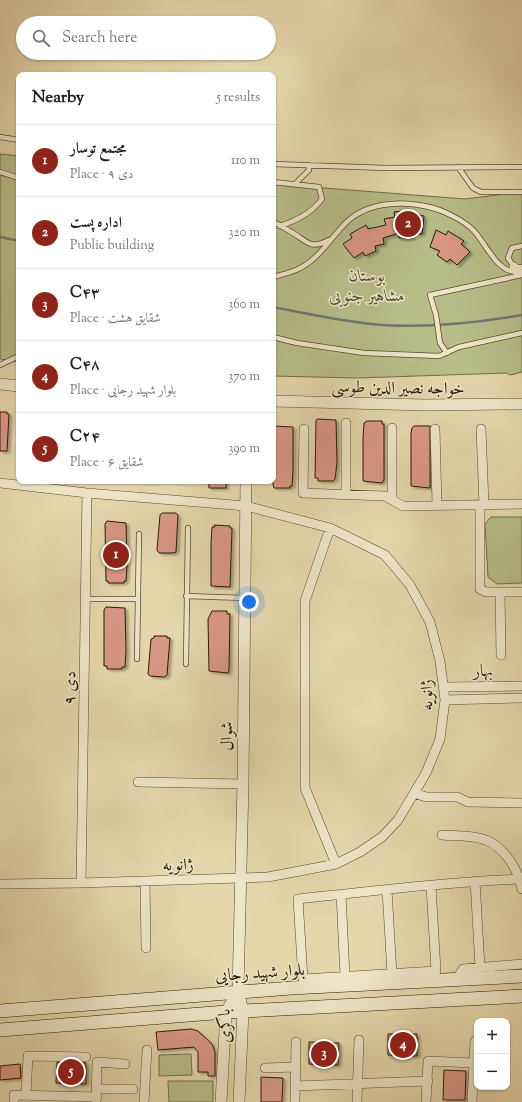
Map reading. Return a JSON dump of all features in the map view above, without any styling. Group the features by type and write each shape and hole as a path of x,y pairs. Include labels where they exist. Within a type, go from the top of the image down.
{"main road":[{"name":"بلوار شهید رجایی","path":"0,1011 238,991 522,976"},
{"path":"0,1030 226,1012 522,996"}],"street":[{"path":"0,384 16,386"},
{"name":"خواجه نصیر الدین طوسی","path":"276,402 425,405 522,404"},
{"path":"346,423 346,494"},
{"path":"304,428 303,493 384,496 403,506 522,504"},
{"path":"392,428 392,500"},
{"path":"435,429 437,505"},
{"path":"481,429 482,505 480,589 486,592 522,592"},
{"name":"ژانویه","path":"0,483 87,493 246,506 330,528 384,555 410,585 430,622 444,687 445,700 440,738 426,773 398,820 382,838 360,852 336,864 268,877 241,879 0,884"},
{"name":"شوال","path":"238,991 243,784 246,484"},
{"name":"۹ دی","path":"81,883 87,493"},
{"path":"330,528 305,600 305,788 336,864"},
{"path":"500,592 501,655"},
{"name":"بهار","path":"444,687 522,686"},
{"name":"بهار","path":"445,700 522,698"},
{"path":"138,782 243,784"},
{"path":"414,793 426,797 457,797 468,802 522,802"},
{"path":"431,886 436,971 303,979 298,899 475,881 521,884 514,865 502,851 486,840 442,835"},
{"path":"145,881 146,948"},
{"path":"475,881 480,967"},
{"path":"387,890 392,974"},
{"path":"341,894 345,976"},
{"path":"457,979 463,969 522,964"},
{"name":"باکری","path":"238,991 243,1011 239,1102"},
{"name":"باکری","path":"221,1102 226,1012 238,991"},
{"path":"357,1102 359,1040"},
{"path":"295,1102 296,1042"},
{"path":"144,1102 147,1050"},
{"path":"26,1095 28,1056 86,1057"},
{"path":"426,1102 428,1061 474,1063 472,1102"},
{"path":"96,1096 97,1062 125,1064"},
{"path":"265,1068 295,1067"},
{"path":"295,1086 428,1082"},
{"path":"14,1098 26,1095 96,1096 133,1089"}],"lane":[{"path":"0,137 16,140"},
{"path":"276,164 386,168 522,167"},
{"path":"295,184 309,170 309,165"},
{"path":"458,167 473,188 481,192 522,192"},
{"path":"0,172 16,177"},
{"path":"276,182 319,187 322,199 313,210 293,222 280,226"},
{"path":"276,276 297,270 320,254 343,225 359,214 378,205 402,203 422,205 442,210 473,230 499,265 514,272 520,271"},
{"path":"276,224 294,233 306,244 320,245 331,240"},
{"path":"520,271 509,262 508,255 512,248 522,246"},
{"path":"447,352 440,343 436,315 430,295 520,271"},
{"path":"276,338 297,343 364,353 439,356 459,347 522,333"},
{"path":"0,365 16,357"},
{"path":"186,664 188,528"},
{"path":"137,659 139,534"},
{"path":"186,596 244,598"},
{"path":"86,599 138,599"}],"green space":[{"path":"0,154 16,156 16,362 0,359"},
{"name":"بوستان مشاهیر جنوبی","path":"276,184 465,199 522,192 522,372 510,375 507,373 357,378 276,376"},
{"path":"491,517 522,517 522,583 497,584 488,577 485,524"},
{"path":"191,1054 192,1075 159,1076 159,1055"},
{"path":"168,1081 213,1081 213,1102 169,1102"}],"building":[{"path":"412,210 412,214 424,216 422,234 412,233 412,237 399,238 399,233 383,238 384,244 375,246 376,251 365,256 363,252 354,258 343,244 352,238 350,234 366,225 368,229 386,225 384,219 395,217 394,212"},
{"path":"436,230 446,235 448,231 464,241 461,244 470,252 457,265 450,259 447,262 437,255 440,251 430,247"},
{"path":"0,412 7,412 7,414 9,414 7,451 0,451"},
{"path":"317,419 336,420 337,463 335,479 333,481 318,481 318,478 315,478"},
{"path":"367,421 382,421 382,424 384,424 384,480 382,483 363,481 364,423"},
{"path":"276,426 293,427 292,486 290,486 290,488 274,488 273,485 276,484"},
{"path":"414,426 430,426 430,488 411,486 411,434"},
{"path":"209,484 226,484 226,488 209,488"},
{"path":"162,513 176,513 178,515 176,552 173,553 159,553 157,550 160,515"},
{"path":"107,521 126,523 127,565 126,581 124,581 124,583 108,583 108,581 106,581 105,524"},
{"path":"214,525 230,526 230,528 232,528 230,587 211,586 211,543 212,527 215,527"},
{"path":"106,607 125,608 126,651 125,667 122,667 122,669 107,669 107,666 104,666 104,610"},
{"path":"212,611 227,611 227,614 230,614 228,673 209,671 208,619"},
{"path":"154,636 167,636 167,638 170,638 167,675 164,677 150,676 148,674 151,639 154,638"},
{"path":"191,1029 198,1031 212,1044 215,1052 215,1076 208,1076 208,1072 198,1072 198,1052 194,1047 158,1050 156,1032"},
{"path":"388,1034 417,1034 417,1056 388,1055"},
{"path":"309,1042 339,1043 338,1065 309,1064"},
{"path":"57,1062 86,1063 86,1084 56,1083"},
{"path":"20,1064 21,1078 0,1080 0,1066"},
{"path":"444,1070 466,1071 465,1100 443,1100"},
{"path":"261,1077 283,1078 282,1102 261,1102"}],"waterway":[{"path":"0,237 16,240"},
{"path":"276,308 327,318 400,326 452,324 522,315"}],"place":[{"name":"اداره پست","path":"408,224"},
{"name":"مجتمع توسار","path":"116,555"},
{"name":"C۴۸","path":"403,1045"},
{"name":"C۴۳","path":"324,1054"},
{"name":"C۲۴","path":"71,1072"}]}
